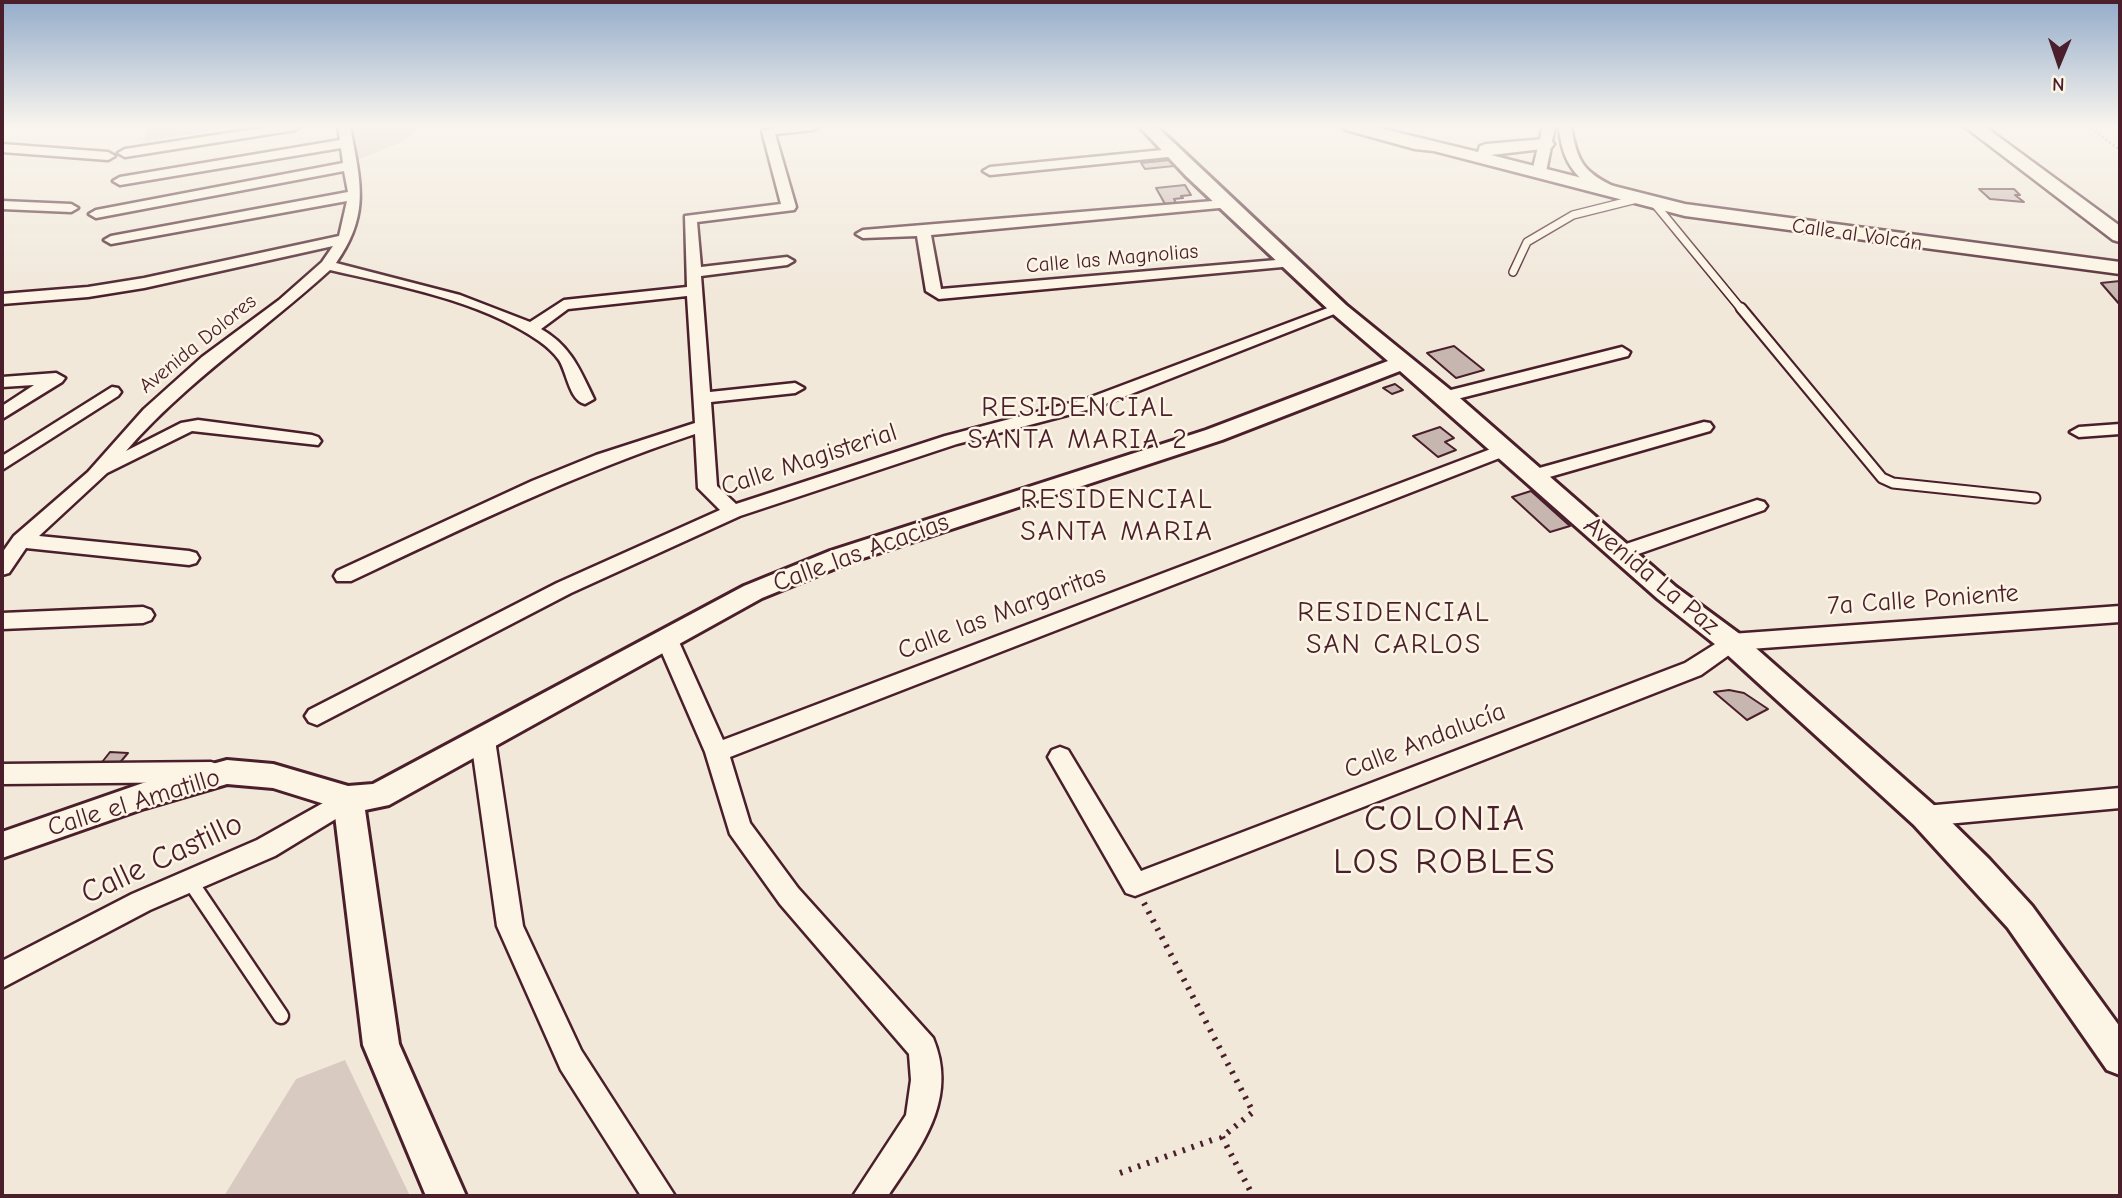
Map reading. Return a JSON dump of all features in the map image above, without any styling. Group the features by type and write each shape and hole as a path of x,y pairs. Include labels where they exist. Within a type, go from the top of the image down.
{"main road":[{"name":"Calle al Volcán","path":"1574,182 1638,200 1812,229 2120,268"},
{"path":"2048,182 2120,236"}],"street":[{"path":"96,214 265,182"},
{"name":"Avenida Dolores","path":"2,568 22,541 95,477 150,413 208,361 285,303 327,265 345,239 355,195 352,182"},
{"path":"733,512 708,488 706,425 690,219 789,207 782,182"},
{"name":"Avenida La Paz","path":"1202,182 1339,309 1445,397 1621,553 1731,642 1925,816 1979,869 2020,917 2120,1057"},
{"path":"1597,182 1638,200"},
{"path":"111,240 355,195"},
{"path":"863,234 928,231 1225,204"},
{"path":"2,205 71,208"},
{"name":"Calle las Magnolias","path":"928,231 924,234 934,291 939,294 1288,263"},
{"path":"2,299 88,292 144,283 345,239"},
{"path":"693,272 787,261"},
{"path":"327,265 473,305 532,328 564,355 585,399"},
{"path":"532,328 564,305 695,291"},
{"name":"Calle Magisterial","path":"317,716 564,588 733,512 951,440 1092,403 1339,309"},
{"path":"1445,397 1622,352"},
{"name":"Calle las Acacias","path":"348,799 377,796 753,592 839,557 1118,468 1401,363"},
{"path":"2,382 56,378 2,414"},
{"path":"704,398 794,388"},
{"path":"2,464 112,393"},
{"path":"95,477 187,427 198,425 312,441"},
{"path":"344,576 539,485 603,459 706,425"},
{"path":"1532,476 1704,427"},
{"path":"2079,432 2120,429"},
{"name":"Calle las Margaritas","path":"717,752 1504,450"},
{"path":"1621,553 1757,506"},
{"path":"22,541 189,558"},
{"name":"7a Calle Poniente","path":"1731,642 2120,614"},
{"path":"2,621 143,615"},
{"path":"667,639 717,752 739,827 789,896 923,1048 926,1080 920,1121 869,1196"},
{"name":"Calle Andalucía","path":"1135,885 1693,669 1731,642"},
{"path":"483,740 510,926 571,1060 659,1196"},
{"path":"1060,757 1135,885"},
{"path":"2,774 228,772"},
{"name":"Calle el Amatillo","path":"2,845 143,796 228,772 273,776 348,799"},
{"path":"1925,816 2120,798"},
{"path":"348,799 381,1045 446,1196"},
{"name":"Calle Castillo","path":"2,975 141,902 266,848 348,799"}],"lane":[{"path":"1513,272 1527,242 1573,215 1638,200 1882,478 1893,483 2035,498"},
{"path":"190,881 281,1016"}],"path":[{"path":"1135,885 1253,1112 1222,1137 1253,1196"},
{"path":"1120,1173 1215,1139"}],"shaded area":[{"path":"345,1060 410,1196 224,1196 296,1079"}],"building":[{"path":"1185,185 1191,195 1174,199 1176,203 1165,204 1156,188"},
{"path":"1979,189 2014,189 2020,195 2015,195 2024,202 1990,199"},
{"path":"2120,281 2120,305 2101,283"},
{"path":"1454,346 1484,370 1456,378 1427,353"},
{"path":"1395,384 1403,390 1392,394 1383,388"},
{"path":"1440,427 1454,438 1445,442 1456,450 1438,457 1413,436"},
{"path":"1531,491 1570,526 1550,532 1512,497"},
{"path":"1729,690 1744,693 1768,709 1747,720 1714,692"},
{"path":"110,752 128,753 112,772 95,771"}],"district":[{"name":"RESIDENCIAL SANTA MARIA 2","path":"1078,424"},
{"name":"RESIDENCIAL SANTA MARIA","path":"1117,516"},
{"name":"RESIDENCIAL SAN CARLOS","path":"1394,629"},
{"name":"COLONIA LOS ROBLES","path":"1445,842"}]}
